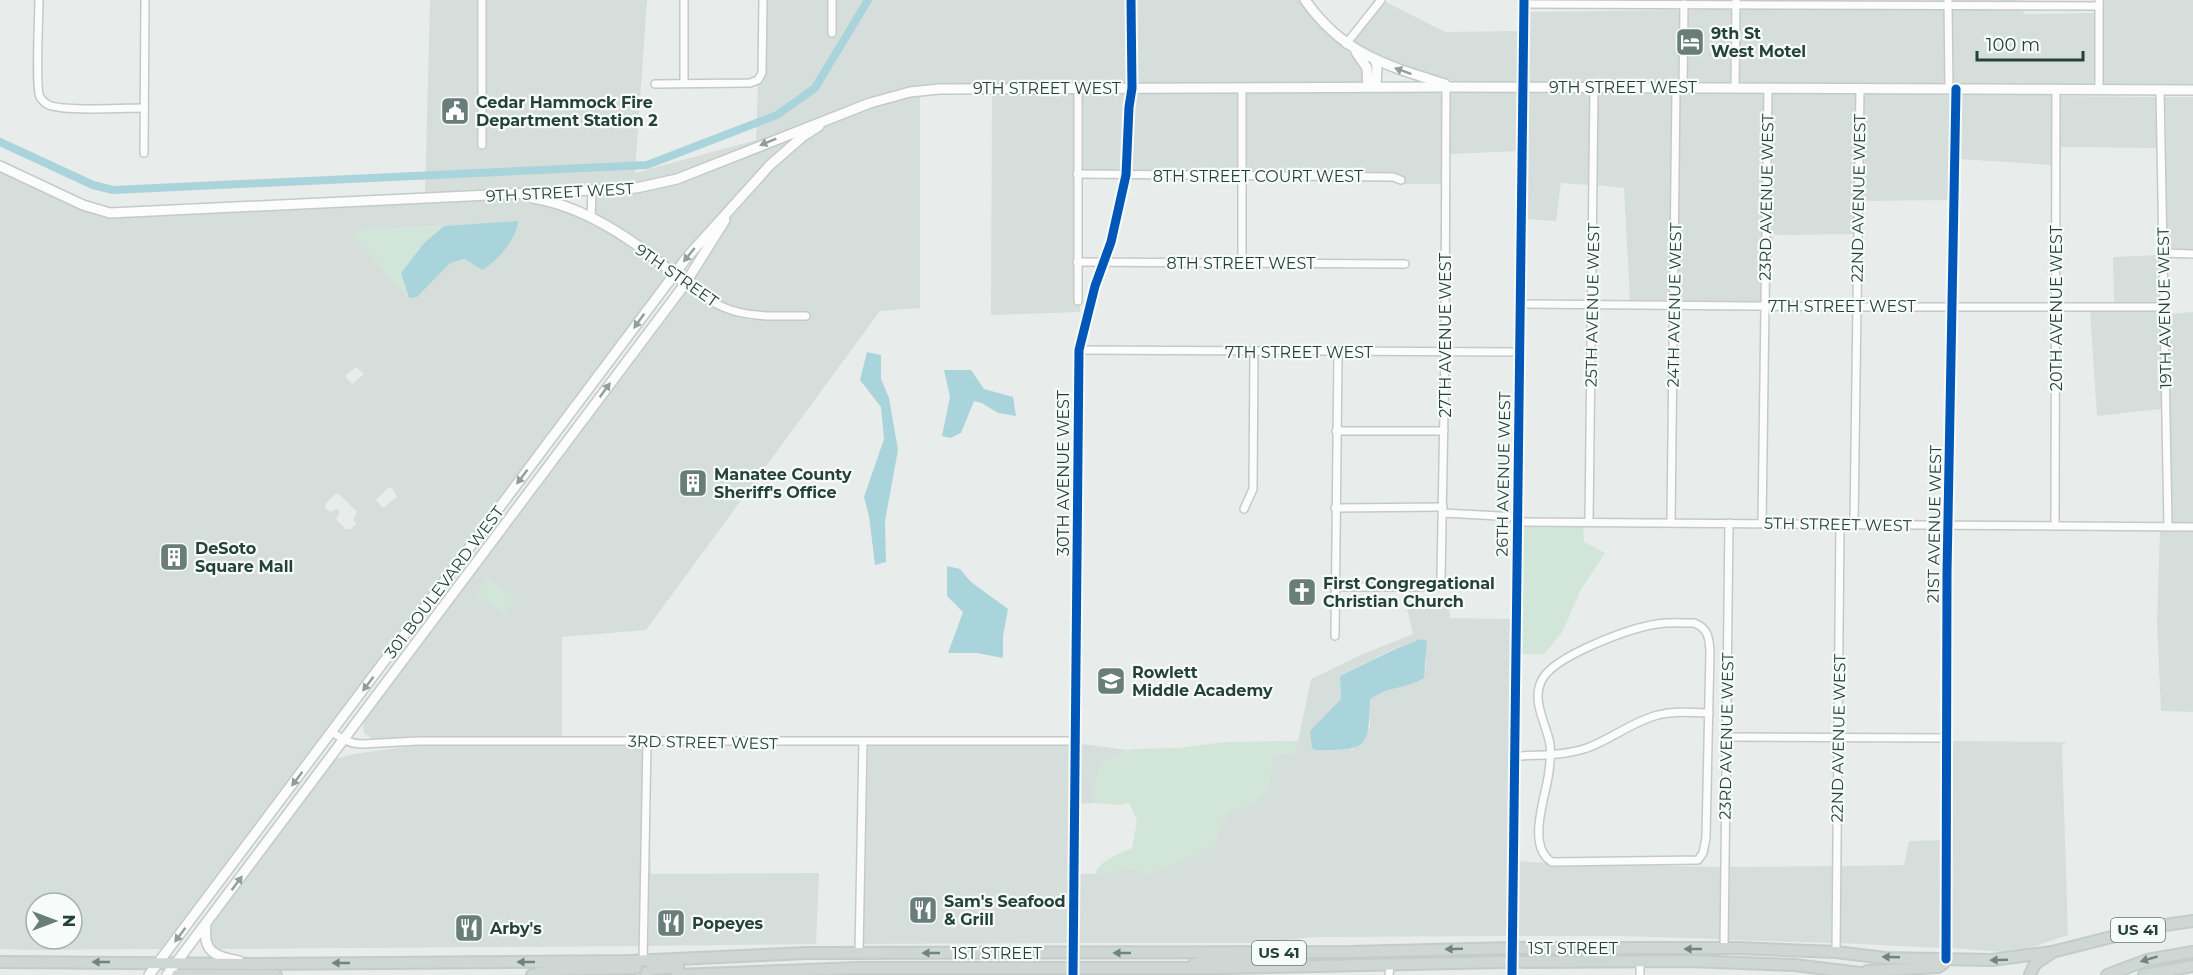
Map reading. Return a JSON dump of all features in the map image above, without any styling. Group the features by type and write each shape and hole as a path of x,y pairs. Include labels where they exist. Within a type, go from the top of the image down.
{"main road":[{"name":"30TH AVENUE WEST","path":"1073,971 1079,350 1095,286 1119,212 1126,175 1132,88 1131,0"},
{"path":"1305,0 1314,12 1355,50 1375,60 1449,87"},
{"path":"1355,50 1367,68 1372,87"},
{"path":"1372,87 1377,66 1375,60"},
{"name":"9TH STREET WEST","path":"0,166 83,205 110,213 636,188 677,179 870,103 923,91 1372,87 2193,90"},
{"name":"26TH AVENUE WEST","path":"1512,975 1523,87"},
{"name":"301 BOULEVARD WEST","path":"167,975 685,284 744,191 784,151 821,125 842,114"},
{"name":"9TH STREET","path":"513,195 555,202 607,225 685,284"},
{"name":"301 BOULEVARD WEST","path":"149,975 674,274 710,229 734,206"},
{"name":"US 41","path":"1836,952 1885,958 2003,960 2052,952 2151,927 2193,921"},
{"path":"207,923 206,941 214,953 258,971"},
{"name":"1ST STREET","path":"177,975 858,953 1285,953 1512,948 1724,948 1836,952"},
{"path":"1297,971 1302,961 1368,958 1388,951"},
{"path":"1693,962 1720,956 1823,959 1831,958 1836,952 1842,964 1858,972 1938,967 1946,959"},
{"path":"2030,975 2036,964 2052,952"},
{"path":"2108,975 2153,958 2193,952"},
{"path":"751,973 752,966 757,963 835,960 858,953"},
{"path":"1182,968 1207,960 1277,960 1285,953"},
{"path":"646,975 652,969 714,965 740,957"},
{"path":"532,975 551,970 632,968 643,961"},
{"name":"US 41","path":"0,962 159,963"},
{"name":"1ST STREET","path":"676,975 1182,968 1297,971 1389,970 1512,962 1773,963 1858,972"},
{"name":"1ST STREET","path":"159,963 258,971 276,975"},
{"path":"2144,975 2193,966"},
{"name":"US 41","path":"1858,972 1877,975"}],"street":[{"path":"39,0 39,96 47,105 62,108 144,108"},
{"path":"144,153 145,0"},
{"path":"482,0 482,145"},
{"path":"684,0 684,83"},
{"path":"655,84 750,83 758,80 762,73 763,0"},
{"path":"832,0 832,33"},
{"path":"1346,44 1381,0"},
{"path":"1524,2 2099,3 2099,89"},
{"name":"26TH AVENUE WEST","path":"1523,87 1524,2"},
{"path":"1735,88 1736,2"},
{"name":"21ST AVENUE WEST","path":"1946,959 1946,738 1953,307 1952,89 1948,3"},
{"name":"24TH AVENUE WEST","path":"1671,522 1679,88 1684,4"},
{"name":"27TH AVENUE WEST","path":"1334,586 1428,588 1439,582 1442,572 1449,87"},
{"name":"25TH AVENUE WEST","path":"1589,522 1594,87"},
{"path":"1078,88 1078,301"},
{"path":"1242,88 1242,264"},
{"name":"23RD AVENUE WEST","path":"1762,523 1768,88"},
{"name":"22ND AVENUE WEST","path":"1854,523 1860,88"},
{"name":"20TH AVENUE WEST","path":"2055,526 2056,89"},
{"name":"19TH AVENUE WEST","path":"2160,89 2168,527"},
{"name":"8TH STREET COURT WEST","path":"1077,174 1393,177 1401,180"},
{"path":"591,217 592,191"},
{"path":"2163,253 2193,254"},
{"name":"8TH STREET WEST","path":"1077,262 1405,264"},
{"name":"9TH STREET","path":"685,284 716,304 742,314 806,316"},
{"name":"7TH STREET WEST","path":"1520,304 2163,307"},
{"name":"7TH STREET WEST","path":"1079,350 1520,352"},
{"path":"1244,509 1253,489 1254,352"},
{"path":"1335,636 1338,352"},
{"path":"579,403 590,411"},
{"path":"1336,430 1444,431"},
{"name":"5TH STREET WEST","path":"1335,508 1443,510 1518,519 1589,522 2193,527"},
{"name":"23RD AVENUE WEST","path":"1724,948 1729,523"},
{"name":"22ND AVENUE WEST","path":"1836,952 1840,523"},
{"path":"1694,623 1702,626 1709,635 1709,713 1706,838 1703,853 1698,860 1552,862 1547,859 1541,845 1538,828 1549,775 1550,755 1550,745 1538,701 1540,684 1544,676 1562,661 1595,643 1656,624 1694,623"},
{"path":"1515,756 1566,754 1588,748 1642,720 1657,715 1671,712 1709,713"},
{"name":"3RD STREET WEST","path":"332,732 353,744 418,741 1077,741"},
{"path":"1726,737 1946,738"},
{"path":"643,961 647,741"},
{"path":"858,953 863,742"},
{"path":"1640,963 1640,975"}],"shaded area":[{"path":"430,0 478,0 478,148 486,148 486,0 647,0 635,173 756,140 758,84 764,81 766,73 767,0 828,0 828,37 836,37 836,0 1127,0 1128,84 989,85 869,99 675,176 635,185 425,195"},
{"path":"1135,0 1300,0 1310,15 1358,61 1363,69 1364,83 1136,84"},
{"path":"1952,0 2022,0 2022,3 1952,2"},
{"path":"2103,0 2193,0 2193,86 2103,86"},
{"path":"1384,1 1445,32 1519,31 1519,84 1464,83 1430,76 1378,57 1351,41"},
{"path":"1732,9 1731,84 1687,84 1688,10"},
{"path":"1740,9 1944,10 1944,85 1739,84"},
{"path":"1680,10 1678,84 1527,84 1528,12"},
{"path":"1952,10 2023,10 2024,14 2095,13 2095,86 1953,85"},
{"path":"1238,91 1237,171 1130,171 1135,92"},
{"path":"1246,91 1442,91 1442,184 1403,184 1407,180 1393,173 1245,171"},
{"path":"1450,91 1519,91 1518,151 1450,154"},
{"path":"1527,91 1590,91 1589,185 1561,183 1556,221 1525,219"},
{"path":"1598,91 1672,91 1670,301 1630,301 1624,188 1597,185"},
{"path":"1680,91 1764,92 1761,302 1678,301"},
{"path":"992,92 1074,92 1074,304 1080,304 1080,312 991,315"},
{"path":"1082,92 1127,92 1122,171 1081,170"},
{"path":"1772,92 1856,92 1854,234 1773,235 1769,298"},
{"path":"1864,92 1952,92 1950,200 1863,201"},
{"path":"1960,92 2052,93 2052,165 1959,159"},
{"path":"920,95 920,308 880,311 646,630 562,637 562,737 375,740 364,733 363,723 457,592 686,290 714,308 741,318 810,320 809,312 751,312 735,309 691,283 737,208 773,167 804,140 823,128 871,106"},
{"path":"2061,96 2156,97 2157,148 2060,147"},
{"path":"2165,97 2193,97 2193,251 2167,251"},
{"path":"800,133 779,150 741,189 673,269 609,222 595,215 596,194 637,192 678,183"},
{"path":"0,171 81,208 111,217 524,200 554,206 604,228 668,275 162,949 84,950 84,891 24,891 24,950 0,949","holes":["518,222 475,264 465,259 450,263 409,298 353,234 363,230","356,367 364,374 352,384 345,376","388,488 392,488 397,497 383,508 376,500","335,494 340,495 357,512 353,519 356,524 351,529 346,529 336,519 340,512 336,509 331,512 325,508 326,503"]},
{"path":"2158,255 2159,304 2114,304 2113,257"},
{"path":"2090,311 2159,311 2161,409 2097,416"},
{"path":"2193,312 2193,523 2172,523 2167,314"},
{"path":"2160,530 2193,531 2193,712 2161,711 2157,622"},
{"path":"1449,598 1450,618 1512,619 1507,936 1317,937 1251,943 1077,943 1080,874 1134,868 1194,855 1206,847 1214,847 1220,823 1232,809 1256,803 1269,787 1273,756 1290,752 1295,756 1296,741 1298,741 1311,679 1363,654 1413,634 1405,601","holes":["1421,640 1426,653 1426,668 1421,680 1386,690 1370,700 1370,727 1353,749 1315,750 1312,748 1311,731 1341,699 1340,677 1342,675 1395,648"]},
{"path":"1952,741 2067,742 2062,745 2068,935 2015,953 1950,948"},
{"path":"1081,744 1128,750 1103,762 1093,787 1093,803 1080,804"},
{"path":"419,745 643,745 640,946 215,949 210,941 212,922 336,759 354,754"},
{"path":"1073,745 1069,943 863,944 868,746"},
{"path":"650,840 651,874 819,873 816,944 648,946"},
{"path":"1942,840 1942,948 1839,943 1840,866 1904,865 1909,841"},
{"path":"1517,861 1545,863 1552,866 1721,867 1720,939 1516,936"},
{"path":"1832,866 1831,943 1728,940 1729,867"}],"green space":[{"path":"444,226 424,243 401,273 409,298 353,234 363,230"},
{"path":"1522,525 1583,525 1584,542 1605,553 1580,591 1563,631 1544,654 1520,654"},
{"path":"488,578 516,599 504,614 476,594"},
{"path":"1296,741 1295,756 1289,752 1273,756 1269,787 1256,803 1232,809 1220,823 1214,847 1206,847 1194,855 1146,875 1134,868 1095,874 1101,864 1132,848 1137,821 1129,803 1119,805 1093,803 1093,787 1103,762 1131,749 1178,748 1225,742"}],"water":[{"path":"518,221 510,242 488,267 482,270 465,259 450,263 417,297 409,298 401,273 424,243 444,226"},
{"path":"867,352 881,355 881,379 889,398 898,450 885,521 886,562 875,565 869,516 864,497 884,439 881,407 860,380"},
{"path":"944,370 971,370 984,389 1013,397 1016,416 998,413 974,401 961,433 950,438 942,436 950,397"},
{"path":"947,566 960,569 971,582 1008,609 1003,636 1003,658 977,653 948,653 963,612 947,596"},
{"path":"1421,639 1427,641 1424,678 1382,692 1370,700 1368,729 1361,744 1345,749 1315,750 1312,748 1310,731 1341,699 1340,677 1342,675"}],"waterway":[{"path":"0,142 93,185 113,190 647,165 777,115 815,88 868,0"}],"cycle path":[{"path":"1073,975 1079,350 1095,286 1111,242 1126,175 1132,88 1131,0"},
{"path":"1512,975 1524,0"},
{"path":"1946,959 1947,572 1956,89"}],"place":[{"name":"9th St West Motel","path":"1690,42"},
{"name":"Cedar Hammock Fire Department Station 2","path":"455,111"},
{"name":"Manatee County Sheriff's Office","path":"693,483"},
{"name":"DeSoto Square Mall","path":"174,557"},
{"name":"First Congregational Christian Church","path":"1302,592"},
{"name":"Rowlett Middle Academy","path":"1111,681"},
{"name":"Sam's Seafood & Grill","path":"923,910"},
{"name":"Popeyes","path":"671,923"},
{"name":"Arby's","path":"469,928"}]}
